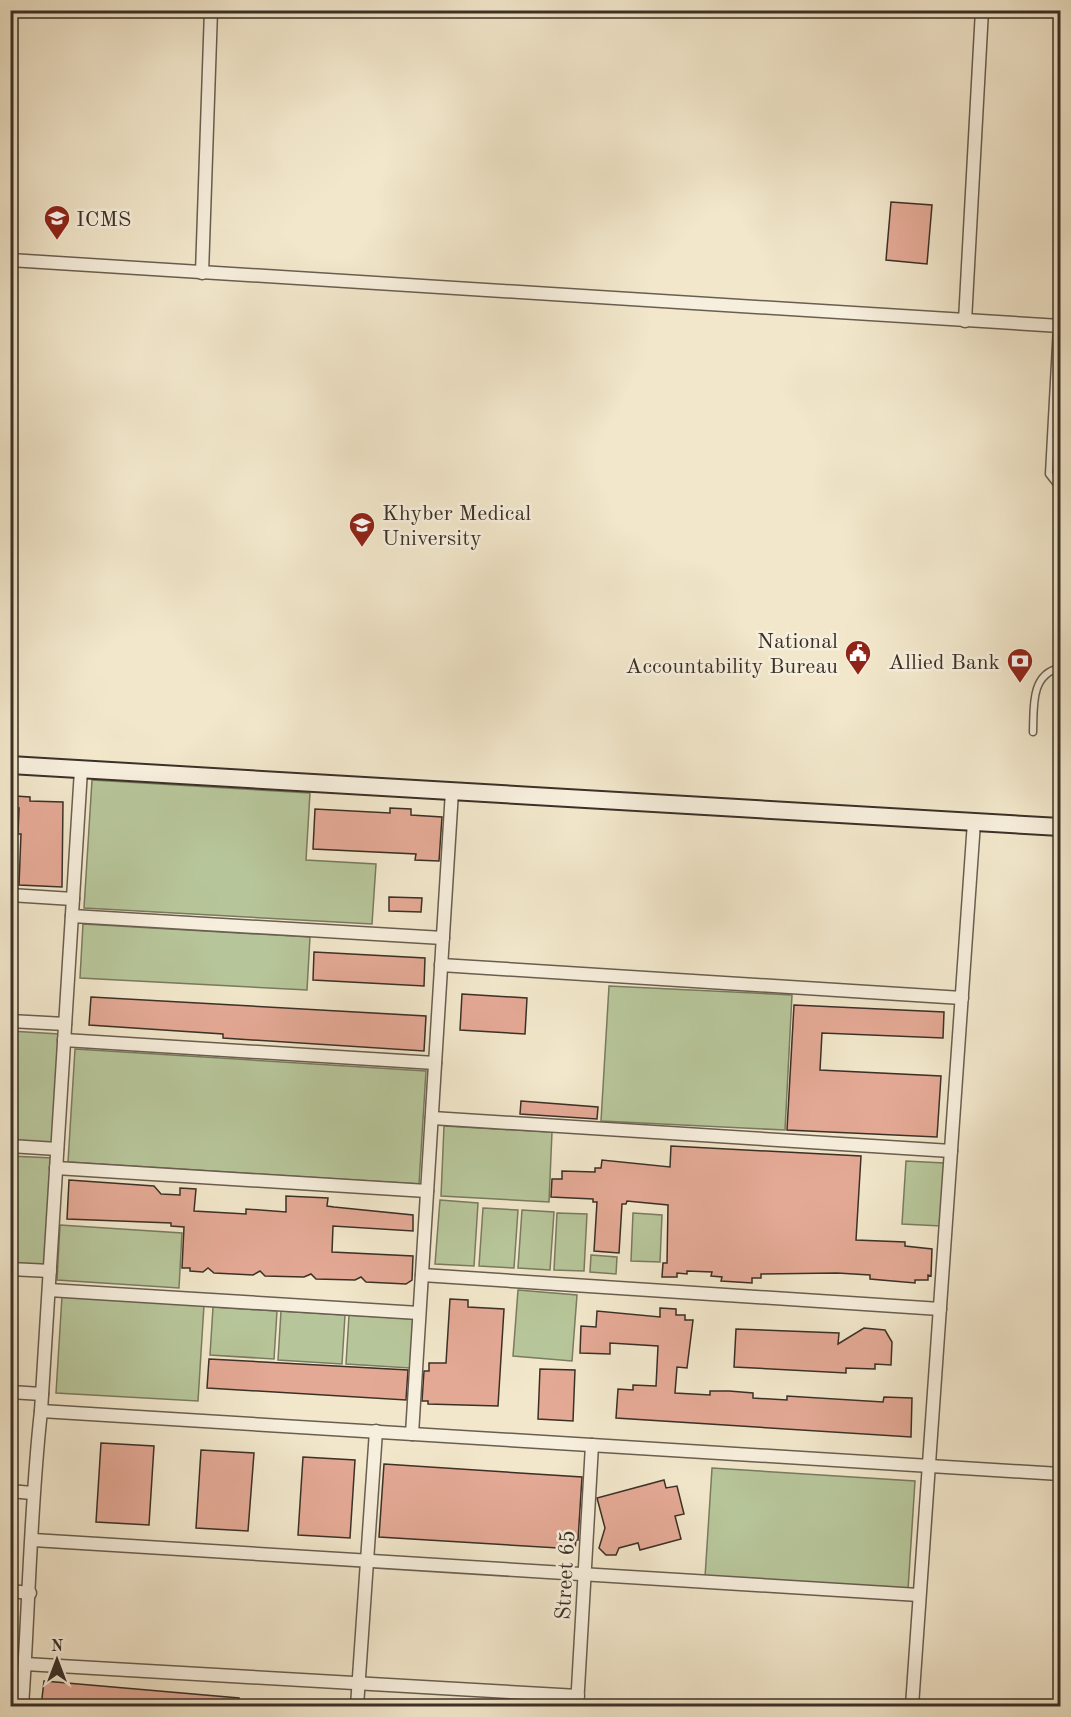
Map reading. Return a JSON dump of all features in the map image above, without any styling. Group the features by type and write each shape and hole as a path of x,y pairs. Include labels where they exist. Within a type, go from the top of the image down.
{"street":[{"path":"202,273 211,10"},
{"path":"965,321 982,10"},
{"path":"10,260 1059,326"},
{"path":"10,765 1060,827"},
{"path":"22,1707 33,1540 32,1493 41,1411 81,770"},
{"path":"412,1434 452,791"},
{"path":"912,1707 974,822"},
{"path":"10,896 73,899"},
{"path":"72,916 443,938"},
{"path":"441,965 962,998"},
{"path":"10,1021 65,1024"},
{"path":"64,1040 435,1063"},
{"path":"432,1118 951,1151"},
{"path":"10,1146 57,1149"},
{"path":"56,1168 427,1191"},
{"path":"10,1269 50,1271"},
{"path":"422,1275 940,1309"},
{"path":"49,1290 419,1313"},
{"path":"10,1392 42,1394"},
{"path":"41,1411 1060,1474"},
{"path":"357,1707 376,1431"},
{"name":"Street 65","path":"577,1701 592,1445"},
{"path":"10,1491 32,1493"},
{"path":"33,1540 919,1595"},
{"path":"10,1591 30,1593"},
{"path":"25,1664 359,1683 577,1701"}],"lane":[{"path":"1059,326 1058,372 1049,474 1060,488"},
{"path":"1033,732 1035,694 1039,682 1048,672 1060,668"}],"green space":[{"path":"92,780 310,793 306,860 376,864 372,924 84,908"},
{"path":"83,924 310,937 307,990 80,978"},
{"path":"609,986 792,995 785,1130 601,1121"},
{"path":"10,1031 59,1034 52,1144 11,1141"},
{"path":"75,1049 426,1071 419,1184 68,1162"},
{"path":"444,1126 552,1132 549,1202 441,1196"},
{"path":"10,1156 53,1158 46,1267 11,1265"},
{"path":"906,1161 944,1163 941,1226 902,1224"},
{"path":"440,1200 478,1203 474,1266 435,1264"},
{"path":"483,1208 518,1210 514,1268 479,1266"},
{"path":"522,1210 554,1212 550,1270 518,1268"},
{"path":"557,1213 587,1214 584,1271 554,1270"},
{"path":"633,1213 662,1215 660,1262 631,1261"},
{"path":"60,1225 182,1233 179,1288 57,1280"},
{"path":"591,1255 617,1257 616,1274 590,1272"},
{"path":"518,1290 577,1295 572,1361 513,1356"},
{"path":"62,1296 204,1305 198,1401 56,1393"},
{"path":"213,1307 277,1311 274,1359 210,1355"},
{"path":"281,1311 345,1315 342,1364 278,1360"},
{"path":"349,1315 413,1319 410,1368 346,1364"},
{"path":"712,1468 915,1481 908,1590 705,1577"}],"building":[{"path":"891,202 932,205 927,264 886,260"},
{"path":"15,796 30,797 30,801 63,802 62,887 19,885 21,834 18,834 19,808 15,808"},
{"path":"390,808 411,809 411,815 442,817 439,861 415,860 416,854 313,849 315,809 390,813"},
{"path":"389,897 422,898 421,912 389,911"},
{"path":"314,952 425,958 424,986 313,980"},
{"path":"462,994 527,998 525,1034 460,1030"},
{"path":"91,997 426,1016 424,1051 223,1038 223,1034 89,1025"},
{"path":"794,1005 944,1012 943,1038 822,1033 820,1070 941,1076 937,1137 787,1130"},
{"path":"521,1101 598,1107 597,1119 520,1114"},
{"path":"671,1146 861,1156 856,1240 905,1242 905,1246 932,1249 931,1276 928,1275 928,1280 915,1280 915,1283 870,1279 870,1275 837,1273 761,1274 761,1278 752,1278 752,1283 721,1281 722,1277 711,1276 712,1272 687,1271 687,1274 677,1273 677,1277 662,1277 663,1263 667,1263 668,1205 627,1201 626,1204 622,1204 619,1253 594,1251 597,1202 593,1202 593,1199 551,1197 552,1179 562,1179 562,1171 595,1172 595,1168 601,1168 602,1160 670,1167"},
{"path":"69,1180 154,1186 161,1194 180,1195 180,1188 196,1189 194,1211 246,1214 246,1209 286,1212 286,1196 328,1198 327,1206 413,1215 413,1231 333,1226 332,1252 413,1256 412,1280 406,1284 366,1282 361,1277 355,1280 316,1279 311,1274 304,1277 265,1276 260,1271 253,1275 214,1273 208,1268 203,1272 190,1271 190,1268 182,1268 184,1227 171,1226 171,1223 67,1219"},
{"path":"450,1299 468,1300 468,1307 504,1309 498,1406 428,1404 428,1401 422,1401 424,1371 429,1371 429,1363 446,1363"},
{"path":"660,1308 676,1309 676,1315 685,1315 685,1320 693,1320 687,1368 677,1367 675,1393 710,1395 710,1391 729,1391 753,1393 753,1398 787,1400 787,1396 883,1402 884,1397 912,1398 911,1437 616,1418 618,1389 633,1390 633,1385 656,1386 658,1346 610,1343 610,1354 580,1353 581,1326 596,1327 597,1311 660,1317"},
{"path":"864,1328 885,1330 892,1342 891,1365 875,1364 875,1369 846,1368 846,1373 734,1367 736,1329 839,1333 838,1344"},
{"path":"209,1359 408,1370 406,1400 207,1388"},
{"path":"540,1369 575,1370 573,1421 538,1419"},
{"path":"101,1443 154,1446 149,1525 96,1522"},
{"path":"201,1450 254,1453 248,1531 196,1528"},
{"path":"303,1457 355,1460 350,1538 298,1535"},
{"path":"384,1464 582,1477 578,1540 576,1540 575,1549 379,1537"},
{"path":"664,1480 666,1488 677,1486 684,1514 675,1516 681,1539 640,1550 638,1543 619,1548 616,1555 606,1555 599,1548 605,1528 597,1498"},
{"path":"44,1681 239,1698 239,1707 41,1707"}],"place":[{"name":"ICMS","path":"57,241"},
{"name":"Khyber Medical University","path":"362,548"},
{"name":"National Accountability Bureau","path":"858,676"},
{"name":"Allied Bank","path":"1020,684"}]}
